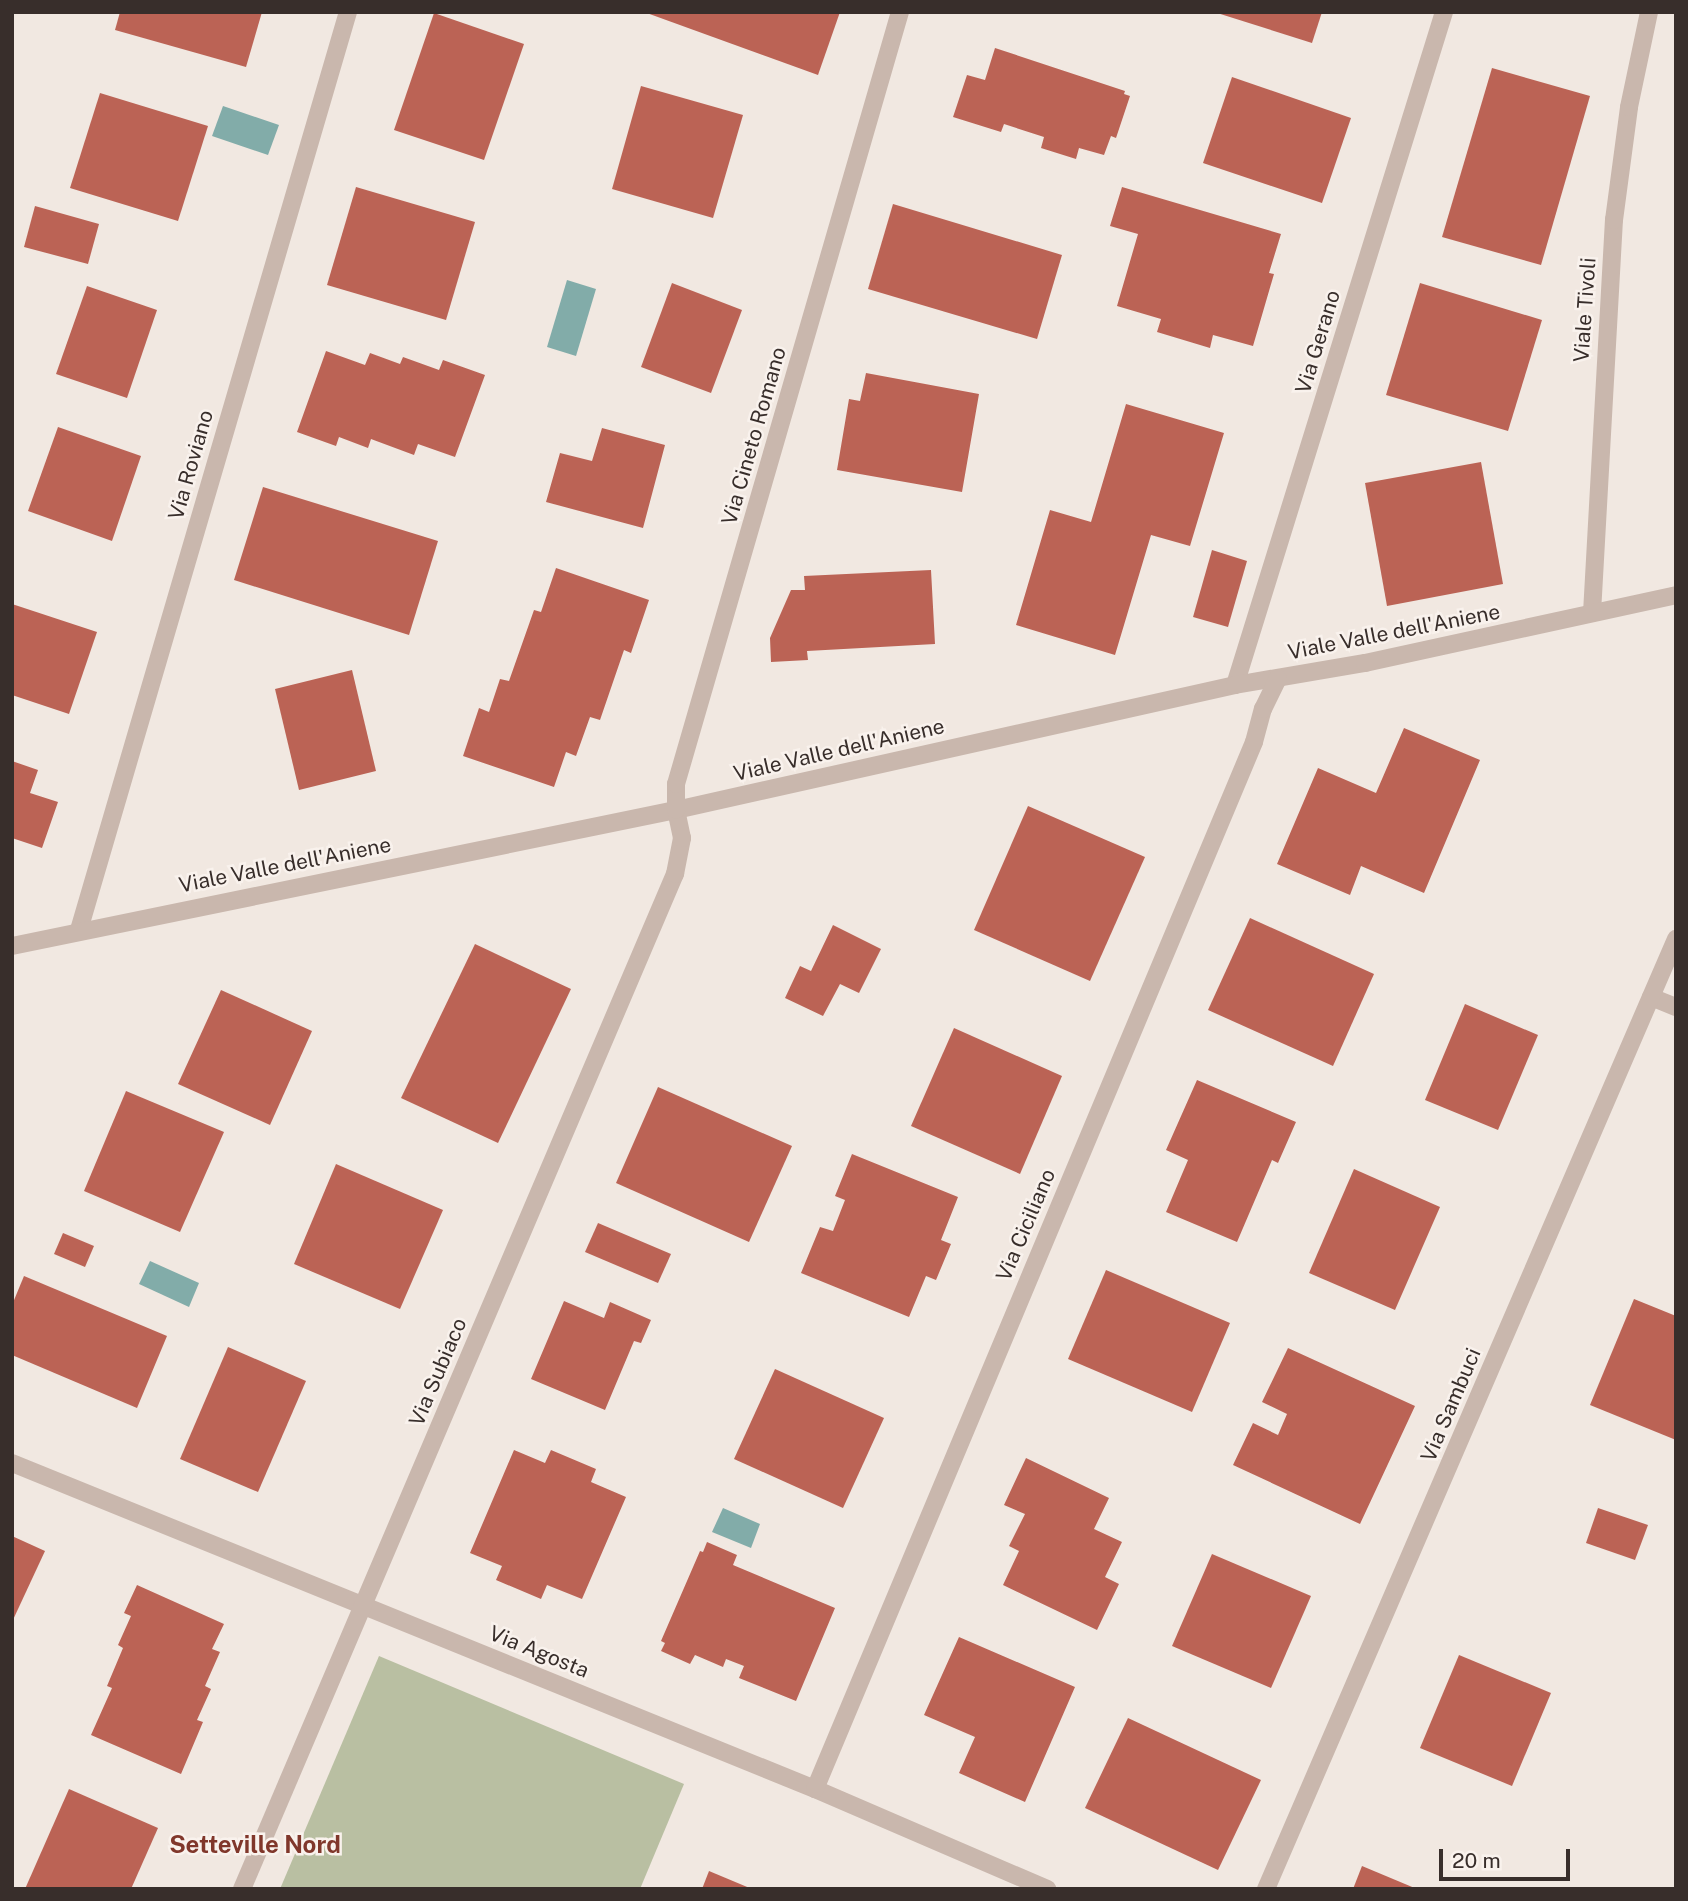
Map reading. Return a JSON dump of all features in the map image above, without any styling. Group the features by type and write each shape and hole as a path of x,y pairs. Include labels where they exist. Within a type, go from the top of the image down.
{"street":[{"name":"Via Roviano","path":"79,930 348,12"},
{"name":"Via Cineto Romano","path":"675,874 682,838 676,810 676,783 900,12"},
{"name":"Via Gerano","path":"1236,685 1444,12"},
{"name":"Viale Tivoli","path":"1592,613 1614,220 1629,107 1649,12"},
{"name":"Viale Valle dell'Aniene","path":"12,946 79,930 676,810 1236,685 1676,595"},
{"name":"Via Ciciliano","path":"815,1789 1254,742 1263,709 1278,678"},
{"name":"Via Subiaco","path":"242,1889 675,874"},
{"name":"Via Sambuci","path":"1266,1889 1676,939"},
{"path":"1651,997 1676,1007"},
{"name":"Via Agosta","path":"12,1463 815,1789 1041,1887"}],"green space":[{"path":"379,1656 684,1784 640,1889 280,1889"}],"water":[{"path":"223,106 279,125 268,155 212,136"},
{"path":"567,280 596,289 576,356 547,347"},
{"path":"150,1261 199,1283 189,1307 139,1284"},
{"path":"723,1508 760,1524 751,1548 712,1532"}],"building":[{"path":"120,12 262,12 246,67 115,30"},
{"path":"644,12 840,12 818,75"},
{"path":"1214,12 1322,12 1312,43"},
{"path":"434,13 524,44 484,160 394,130"},
{"path":"995,48 1125,91 1124,94 1130,96 1116,138 1111,136 1104,155 1079,148 1076,159 1041,148 1044,137 1004,124 1001,132 953,117 967,75 985,80"},
{"path":"1492,68 1590,96 1541,265 1442,237"},
{"path":"1232,77 1351,118 1322,203 1203,163"},
{"path":"641,86 743,115 713,218 612,189"},
{"path":"100,93 208,126 178,221 70,188"},
{"path":"356,187 475,222 446,320 327,285"},
{"path":"1122,187 1281,234 1269,273 1274,274 1253,346 1213,335 1210,348 1157,332 1161,319 1117,306 1138,234 1110,226"},
{"path":"893,204 1062,255 1037,339 868,289"},
{"path":"35,206 99,224 88,264 24,247"},
{"path":"672,283 742,310 711,393 641,367"},
{"path":"1420,283 1542,320 1508,431 1386,395"},
{"path":"87,286 157,310 127,398 56,374"},
{"path":"326,351 365,365 370,353 400,364 403,357 439,370 443,360 485,375 455,457 418,444 414,455 371,439 368,448 339,437 336,446 297,432"},
{"path":"866,373 979,394 962,492 837,470 849,399 860,401"},
{"path":"1126,404 1224,433 1190,546 1151,535 1115,655 1016,625 1050,510 1091,522"},
{"path":"58,427 141,456 112,541 28,511"},
{"path":"602,428 665,445 643,528 546,502 560,453 592,461"},
{"path":"1481,462 1503,584 1387,606 1365,483"},
{"path":"263,487 438,541 409,635 234,580"},
{"path":"1212,550 1247,561 1228,627 1193,617"},
{"path":"556,568 649,600 631,653 624,650 600,720 590,717 576,756 566,752 554,787 463,756 479,708 489,712 500,679 509,681 534,610 541,612"},
{"path":"931,570 935,644 807,651 808,660 771,662 770,638 791,590 805,590 804,576"},
{"path":"12,604 97,632 69,714 12,695"},
{"path":"352,670 376,771 299,790 275,689"},
{"path":"1404,728 1480,760 1424,893 1361,866 1350,895 1277,864 1318,768 1376,793"},
{"path":"12,761 38,770 30,793 58,802 42,848 12,838"},
{"path":"1028,806 1145,857 1090,981 974,930"},
{"path":"1250,918 1374,974 1333,1066 1208,1010"},
{"path":"833,925 881,949 859,993 840,984 823,1016 785,998 800,966 811,971"},
{"path":"475,944 571,989 498,1143 401,1098"},
{"path":"221,990 312,1031 270,1125 178,1084"},
{"path":"1465,1004 1538,1035 1498,1130 1425,1100"},
{"path":"954,1028 1062,1076 1020,1174 911,1126"},
{"path":"1197,1080 1296,1122 1278,1163 1272,1160 1237,1242 1166,1212 1188,1160 1166,1150"},
{"path":"658,1087 792,1146 749,1242 616,1183"},
{"path":"126,1091 224,1132 180,1232 84,1191"},
{"path":"852,1154 958,1197 941,1240 951,1244 936,1280 926,1276 909,1317 801,1273 820,1227 833,1231 845,1200 835,1196"},
{"path":"336,1164 443,1210 400,1309 294,1264"},
{"path":"1354,1169 1440,1207 1395,1310 1309,1273"},
{"path":"598,1223 671,1254 658,1283 585,1252"},
{"path":"63,1233 94,1246 85,1267 54,1254"},
{"path":"1106,1270 1230,1323 1192,1412 1068,1359"},
{"path":"24,1276 167,1336 137,1408 12,1355 12,1305"},
{"path":"1634,1299 1676,1316 1676,1440 1590,1405"},
{"path":"564,1301 604,1318 610,1302 651,1320 641,1343 634,1341 605,1410 531,1379"},
{"path":"228,1347 306,1381 258,1492 180,1459"},
{"path":"1288,1348 1415,1406 1360,1524 1233,1465 1253,1423 1278,1435 1287,1414 1262,1402"},
{"path":"775,1369 884,1418 843,1508 734,1459"},
{"path":"514,1450 545,1463 551,1450 596,1469 591,1482 626,1497 582,1599 547,1585 541,1599 496,1580 502,1566 470,1553"},
{"path":"1026,1458 1109,1498 1094,1529 1122,1542 1105,1577 1119,1584 1097,1630 1003,1585 1019,1551 1009,1546 1025,1514 1004,1505"},
{"path":"1598,1508 1648,1525 1635,1560 1586,1543"},
{"path":"12,1536 45,1551 12,1622"},
{"path":"707,1542 737,1555 733,1565 835,1608 796,1701 739,1678 744,1666 726,1659 723,1667 695,1655 690,1664 661,1651 665,1643 661,1641 700,1551 703,1552"},
{"path":"1212,1554 1311,1596 1271,1688 1172,1646"},
{"path":"137,1585 224,1624 212,1649 220,1652 205,1686 211,1689 197,1720 203,1722 181,1774 91,1735 112,1688 107,1686 123,1648 118,1645 131,1616 124,1613"},
{"path":"959,1637 1075,1687 1025,1802 959,1773 975,1737 924,1715"},
{"path":"1459,1655 1551,1693 1512,1786 1420,1748"},
{"path":"1128,1718 1261,1780 1218,1870 1085,1808"},
{"path":"69,1789 158,1828 131,1889 25,1889"},
{"path":"1362,1866 1417,1889 1353,1889"},
{"path":"709,1871 752,1889 702,1889"}],"district":[{"name":"Setteville Nord","path":"255,1845"}]}
